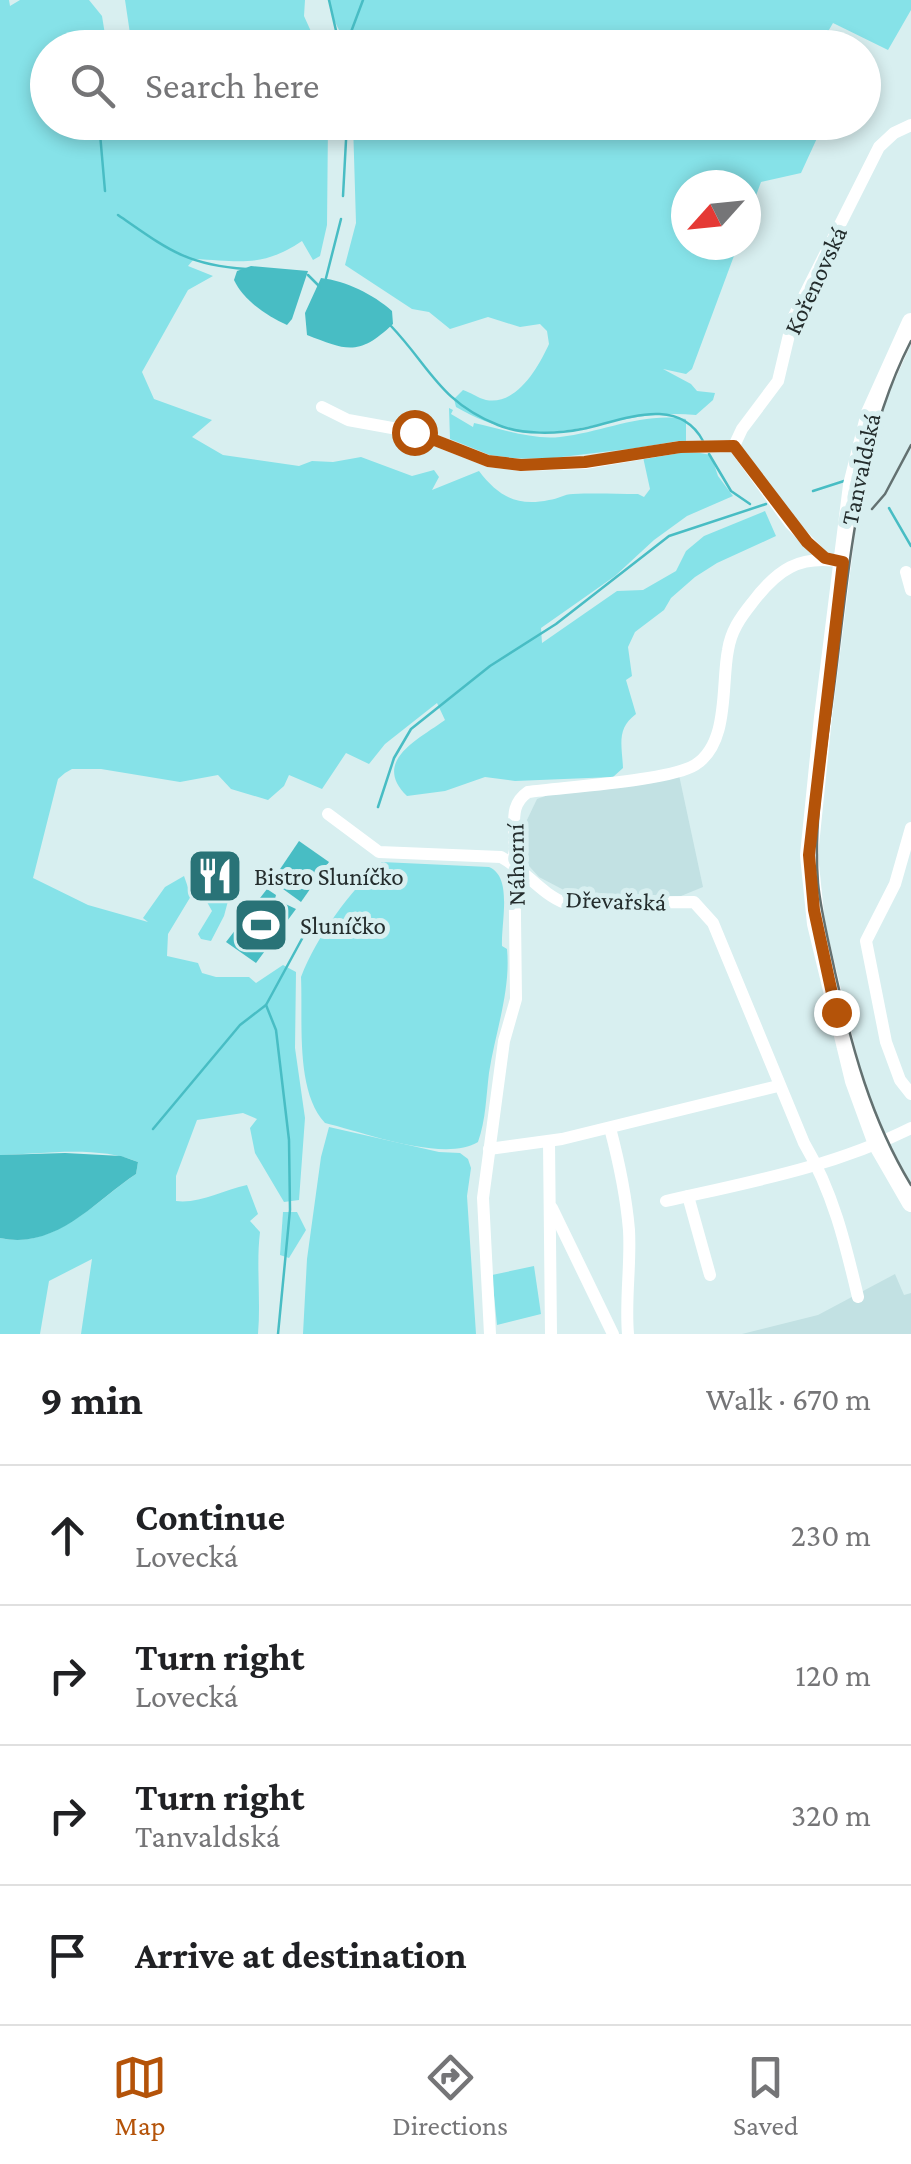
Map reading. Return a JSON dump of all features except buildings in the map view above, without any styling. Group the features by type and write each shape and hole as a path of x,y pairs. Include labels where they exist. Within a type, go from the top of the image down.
{"main road":[{"name":"Tanvaldská","path":"911,322 866,426 834,560 811,828 810,885 848,1062 877,1144 911,1203"}],"street":[{"name":"Kořenovská","path":"734,446 778,381 793,318 879,148 894,133 911,125"},
{"path":"322,407 348,420 414,432 488,461 521,465 585,462 680,447 734,446 790,523 834,560"},
{"name":"Náhorní","path":"490,1334 483,1198 504,1041 516,999 514,808 518,799 528,792 661,775 695,764 710,747 717,728 734,626 776,574 802,562 834,560"},
{"path":"906,572 911,590"},
{"path":"328,814 379,852 501,858 514,865"},
{"path":"911,828 896,884 866,941 886,1042 900,1080 911,1094"},
{"name":"Dřevařská","path":"514,865 552,898 566,903 694,902 704,909 778,1086 818,1166 842,1227 858,1297"},
{"path":"489,1148 549,1142 778,1086"},
{"path":"610,1128 623,1178 629,1232 625,1306 628,1334"},
{"path":"666,1200 818,1166 911,1128"},
{"path":"549,1142 551,1334"},
{"path":"688,1196 710,1275"},
{"path":"548,1202 613,1334"}],"shaded area":[{"path":"0,0 9,0 10,6 20,0 89,0 102,16 104,30 30,30 30,140 328,140 327,225 320,256 313,260 302,241 262,259 194,259 188,266 213,276 188,290 142,372 154,399 212,420 192,437 223,455 299,466 312,461 361,457 412,476 434,470 439,477 432,490 479,471 501,493 527,502 573,494 644,497 650,489 643,457 689,451 711,455 718,476 733,496 687,516 654,540 615,576 541,628 542,643 617,591 643,590 676,571 686,551 704,536 765,511 776,536 695,577 671,598 664,610 635,632 628,647 632,676 626,680 636,714 623,732 623,768 613,777 515,781 485,777 445,791 407,796 397,783 396,762 412,743 445,720 437,703 385,744 369,764 346,753 322,789 289,775 284,786 268,800 231,789 218,775 180,782 101,769 72,769 58,779 33,878 88,905 148,922 143,918 165,887 184,876 191,896 168,934 167,956 198,963 202,973 249,977 256,983 283,965 296,972 295,1048 305,1118 299,1200 284,1202 255,1153 250,1128 257,1119 243,1113 197,1120 176,1176 176,1201 202,1199 247,1185 258,1214 250,1221 260,1232 258,1334 81,1334 92,1259 49,1281 40,1334 0,1334 0,1238 38,1237 73,1221 136,1174 138,1162 88,1152 0,1155"},
{"path":"125,0 305,0 304,16 310,30 129,30"},
{"path":"329,0 911,0 911,10 888,50 881,47 881,30 847,30 833,23 829,30 339,30"},
{"path":"354,140 816,140 801,173 761,182 761,170 671,170 671,260 732,260 692,369 686,374 663,369 697,391 715,393 713,400 696,415 663,414 550,432 521,431 490,423 456,407 454,399 463,390 486,400 508,397 517,391 533,373 549,344 547,331 540,324 520,327 488,317 450,329 429,312 412,309 345,265 356,223"},
{"path":"251,266 308,271 287,325 257,307 238,288 234,280 237,271"},
{"path":"321,278 349,285 376,299 392,311 393,324 371,341 353,348 307,335 305,313"},
{"path":"449,408 453,410 451,414 473,427 474,423 549,438 654,418 686,419 686,442 545,459 497,458 450,439"},
{"path":"679,775 703,887 681,896 579,898 539,877 520,856 526,822 537,799 556,792"},
{"name":"Sluníčko","path":"299,841 329,862 301,902 272,881"},
{"path":"382,862 489,867 501,880 502,946 507,949 508,965 505,996 481,1133 478,1142 463,1148 425,1148 325,1123 309,1093 302,1054 301,977 335,915"},
{"path":"216,883 226,889 228,901 211,941 198,934 212,911 202,893"},
{"name":"Sluníčko","path":"267,889 276,895 275,899 296,909 256,963 226,942"},
{"path":"329,1127 439,1152 460,1153 468,1159 476,1334 303,1334 307,1259"},
{"path":"0,1155 121,1156 138,1162 136,1174 57,1230 20,1240 0,1238"},
{"path":"283,1212 297,1212 306,1230 289,1258 280,1255"},
{"path":"534,1266 541,1314 497,1325 492,1275"},
{"path":"895,1274 904,1295 911,1293 911,1334 742,1334 818,1315"}],"waterway":[{"path":"329,0 336,30"},
{"path":"352,30 363,0"},
{"path":"101,140 105,191"},
{"path":"343,196 346,140"},
{"path":"118,215 191,259 246,269"},
{"path":"326,278 341,219"},
{"path":"308,275 320,287"},
{"path":"391,326 449,394 462,406 498,425 529,432 562,432 664,414 679,418 703,441"},
{"path":"709,454 731,491 750,504"},
{"path":"813,491 844,481"},
{"path":"378,807 394,758 411,729 490,666 556,624 669,536 766,504"},
{"path":"889,508 911,546"},
{"path":"153,1129 240,1025 266,1005 310,924"},
{"path":"266,1005 276,1030 289,1140 290,1210 278,1334"}],"tram line":[{"path":"911,341 878,423 858,510 817,834 823,917 856,1055 874,1109 911,1185"},
{"path":"872,509 885,494 911,445"}],"place":[{"name":"Bistro Sluníčko","path":"215,876"},
{"name":"Sluníčko","path":"261,925"}],"route":[{"path":"414,432 488,461 521,465 585,462 680,447 734,446 807,542 825,558 843,562 809,855 814,910 836,1012"}]}
